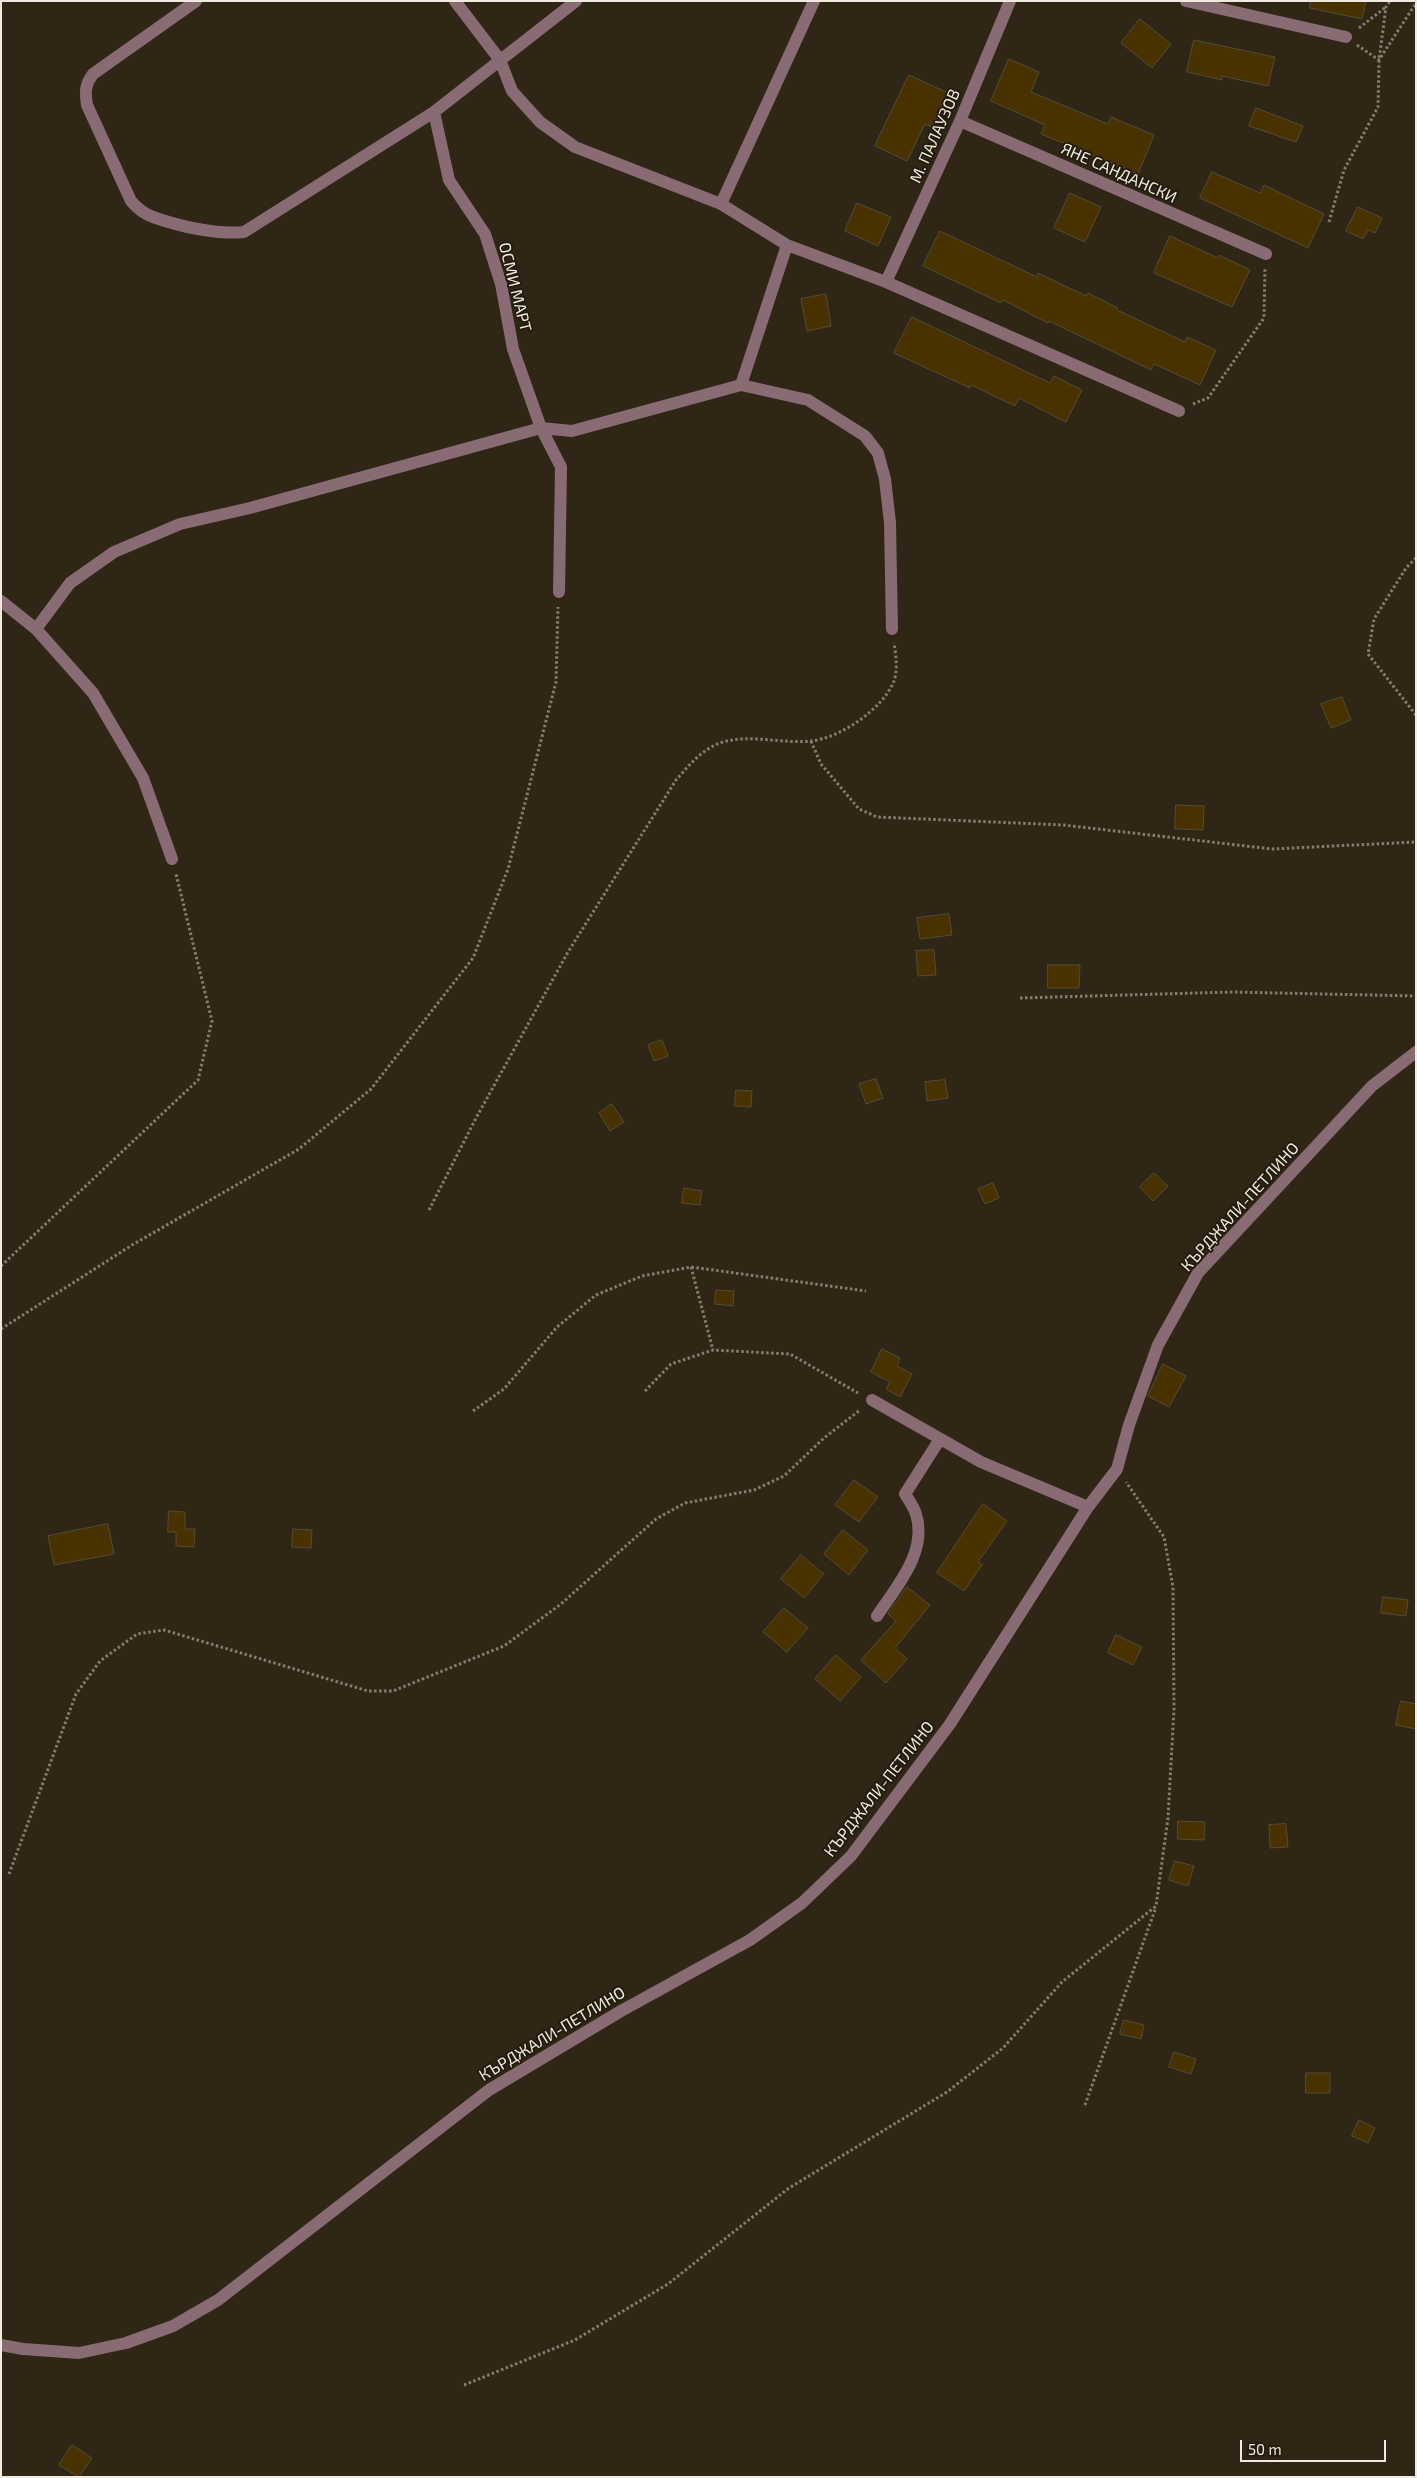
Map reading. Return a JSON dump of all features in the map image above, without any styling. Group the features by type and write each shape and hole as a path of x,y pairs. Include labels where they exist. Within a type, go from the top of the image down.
{"street":[{"path":"196,1 180,6 93,74 87,82 85,93 87,105 131,201 139,210 152,217 212,231 230,233 244,232 434,112 576,1"},
{"path":"455,1 500,60 512,91 540,122 575,147 721,204 787,245 886,282 1179,411"},
{"path":"721,204 814,1"},
{"name":"М. ПАЛАУЗОВ","path":"886,282 960,121 1010,1"},
{"path":"1186,1 1346,37"},
{"name":"ОСМИ МАРТ","path":"434,112 449,180 485,234 501,284 513,349 541,428 561,467 559,592"},
{"name":"ЯНЕ САНДАНСКИ","path":"960,121 1266,254"},
{"path":"741,385 787,245"},
{"path":"36,629 70,583 114,552 180,524 250,508 541,428 572,431 741,385 808,400 865,436 878,453 885,479 890,524 892,629"},
{"path":"1,601 36,629 94,693 143,778 172,859"},
{"name":"КЪРДЖАЛИ-ПЕТЛИНО","path":"1,2345 23,2349 79,2353 126,2342 173,2326 218,2300 490,2090 620,2011 750,1940 802,1903 851,1856 950,1724 1088,1507 1116,1469 1129,1425 1158,1345 1198,1273 1372,1086 1416,1052"},
{"path":"872,1400 981,1462 1088,1507"},
{"path":"877,1616 907,1569 919,1541 916,1515 905,1494 940,1439"}],"path":[{"path":"1379,60 1346,37 1386,7 1390,1"},
{"path":"1379,60 1416,3"},
{"path":"1329,222 1344,170 1378,107 1379,60 1386,7"},
{"path":"1179,411 1208,398 1264,318 1266,254"},
{"path":"1416,558 1406,568 1374,619 1368,654 1416,715"},
{"path":"1,1329 132,1245 299,1150 372,1089 473,958 508,869 556,682 559,592"},
{"path":"429,1210 476,1118 568,952 676,780 697,756 722,742 748,739 811,741 840,733 882,700 894,680 896,658 892,629"},
{"path":"811,741 821,764 853,802 860,809 877,817 1063,825 1272,849 1416,842"},
{"path":"1,1266 198,1080 212,1021 172,859"},
{"path":"1020,998 1232,992 1416,996"},
{"path":"691,1267 713,1350"},
{"path":"473,1411 504,1389 557,1327 596,1295 642,1276 691,1267 866,1292"},
{"path":"9,1874 76,1694 100,1661 137,1634 164,1630 368,1691 393,1691 504,1646 561,1604 656,1519 685,1503 754,1490 784,1476 824,1438 872,1400 790,1354 713,1350 671,1364 645,1391"},
{"path":"1086,2105 1156,1906 1168,1818 1174,1709 1173,1587 1164,1537 1116,1469"},
{"path":"464,2385 575,2340 660,2289 789,2188 947,2092 1003,2048 1062,1982 1156,1906"}],"building":[{"path":"1311,1 1366,1 1362,19 1310,8"},
{"path":"1140,19 1171,44 1152,68 1121,43"},
{"path":"1194,40 1275,57 1268,86 1222,76 1222,80 1187,72"},
{"path":"1009,59 1039,72 1031,92 1108,124 1111,117 1154,135 1138,174 1041,134 1045,125 991,101"},
{"path":"909,75 948,93 932,127 925,124 907,161 875,146"},
{"path":"1256,108 1303,126 1296,142 1249,126"},
{"path":"1212,172 1260,193 1264,185 1324,214 1308,248 1200,198"},
{"path":"1070,193 1101,207 1085,242 1054,228"},
{"path":"857,203 891,217 878,246 845,231"},
{"path":"1358,207 1382,218 1375,233 1368,230 1363,239 1346,231"},
{"path":"940,231 1037,277 1038,273 1086,296 1088,293 1118,308 1117,310 1185,342 1187,337 1216,350 1200,385 1154,364 1151,370 1049,321 1048,323 1003,300 1001,303 923,266"},
{"path":"1170,236 1218,258 1219,255 1250,270 1232,307 1154,273"},
{"path":"826,294 831,326 807,331 801,299"},
{"path":"912,317 1050,383 1054,376 1082,390 1066,422 1019,398 1015,406 971,385 970,388 894,353"},
{"path":"1342,697 1351,720 1331,728 1321,704"},
{"path":"1176,805 1204,806 1203,830 1175,829"},
{"path":"949,914 952,935 920,939 917,918"},
{"path":"934,950 936,975 918,976 916,951"},
{"path":"1048,965 1080,965 1079,988 1048,988"},
{"path":"662,1040 668,1056 654,1061 648,1045"},
{"path":"876,1079 883,1098 866,1104 859,1084"},
{"path":"945,1080 948,1098 927,1101 925,1082"},
{"path":"736,1090 752,1091 751,1107 735,1106"},
{"path":"612,1104 624,1122 610,1131 599,1113"},
{"path":"1154,1173 1168,1186 1153,1201 1140,1187"},
{"path":"993,1183 999,1198 985,1204 978,1189"},
{"path":"684,1188 702,1191 700,1205 682,1203"},
{"path":"716,1290 734,1291 733,1306 715,1304"},
{"path":"882,1349 900,1358 897,1366 912,1374 900,1397 886,1389 890,1382 871,1372"},
{"path":"1163,1364 1186,1376 1169,1407 1148,1396"},
{"path":"854,1480 878,1497 859,1522 835,1505"},
{"path":"983,1504 1007,1521 978,1562 982,1565 964,1591 937,1573"},
{"path":"169,1511 185,1512 185,1529 195,1529 194,1547 176,1546 176,1532 168,1532"},
{"path":"108,1524 114,1554 54,1565 48,1536"},
{"path":"293,1529 312,1530 311,1548 292,1547"},
{"path":"843,1530 868,1550 849,1575 824,1554"},
{"path":"801,1555 824,1574 804,1598 781,1579"},
{"path":"907,1587 930,1605 895,1648 907,1659 886,1683 861,1660 896,1621 888,1614"},
{"path":"1383,1597 1408,1600 1406,1616 1381,1613"},
{"path":"784,1608 808,1628 787,1652 763,1632"},
{"path":"1116,1635 1142,1647 1133,1665 1108,1653"},
{"path":"836,1655 861,1677 840,1701 815,1679"},
{"path":"1401,1701 1416,1704 1416,1729 1396,1725"},
{"path":"1178,1821 1205,1822 1204,1840 1178,1839"},
{"path":"1286,1824 1288,1847 1270,1848 1269,1825"},
{"path":"1175,1861 1194,1866 1188,1886 1169,1880"},
{"path":"1124,2020 1144,2025 1141,2039 1120,2034"},
{"path":"1174,2052 1196,2059 1191,2074 1169,2067"},
{"path":"1306,2073 1330,2073 1330,2093 1306,2093"},
{"path":"1359,2120 1375,2128 1368,2143 1352,2136"},
{"path":"72,2445 92,2458 79,2477 59,2465"}]}
